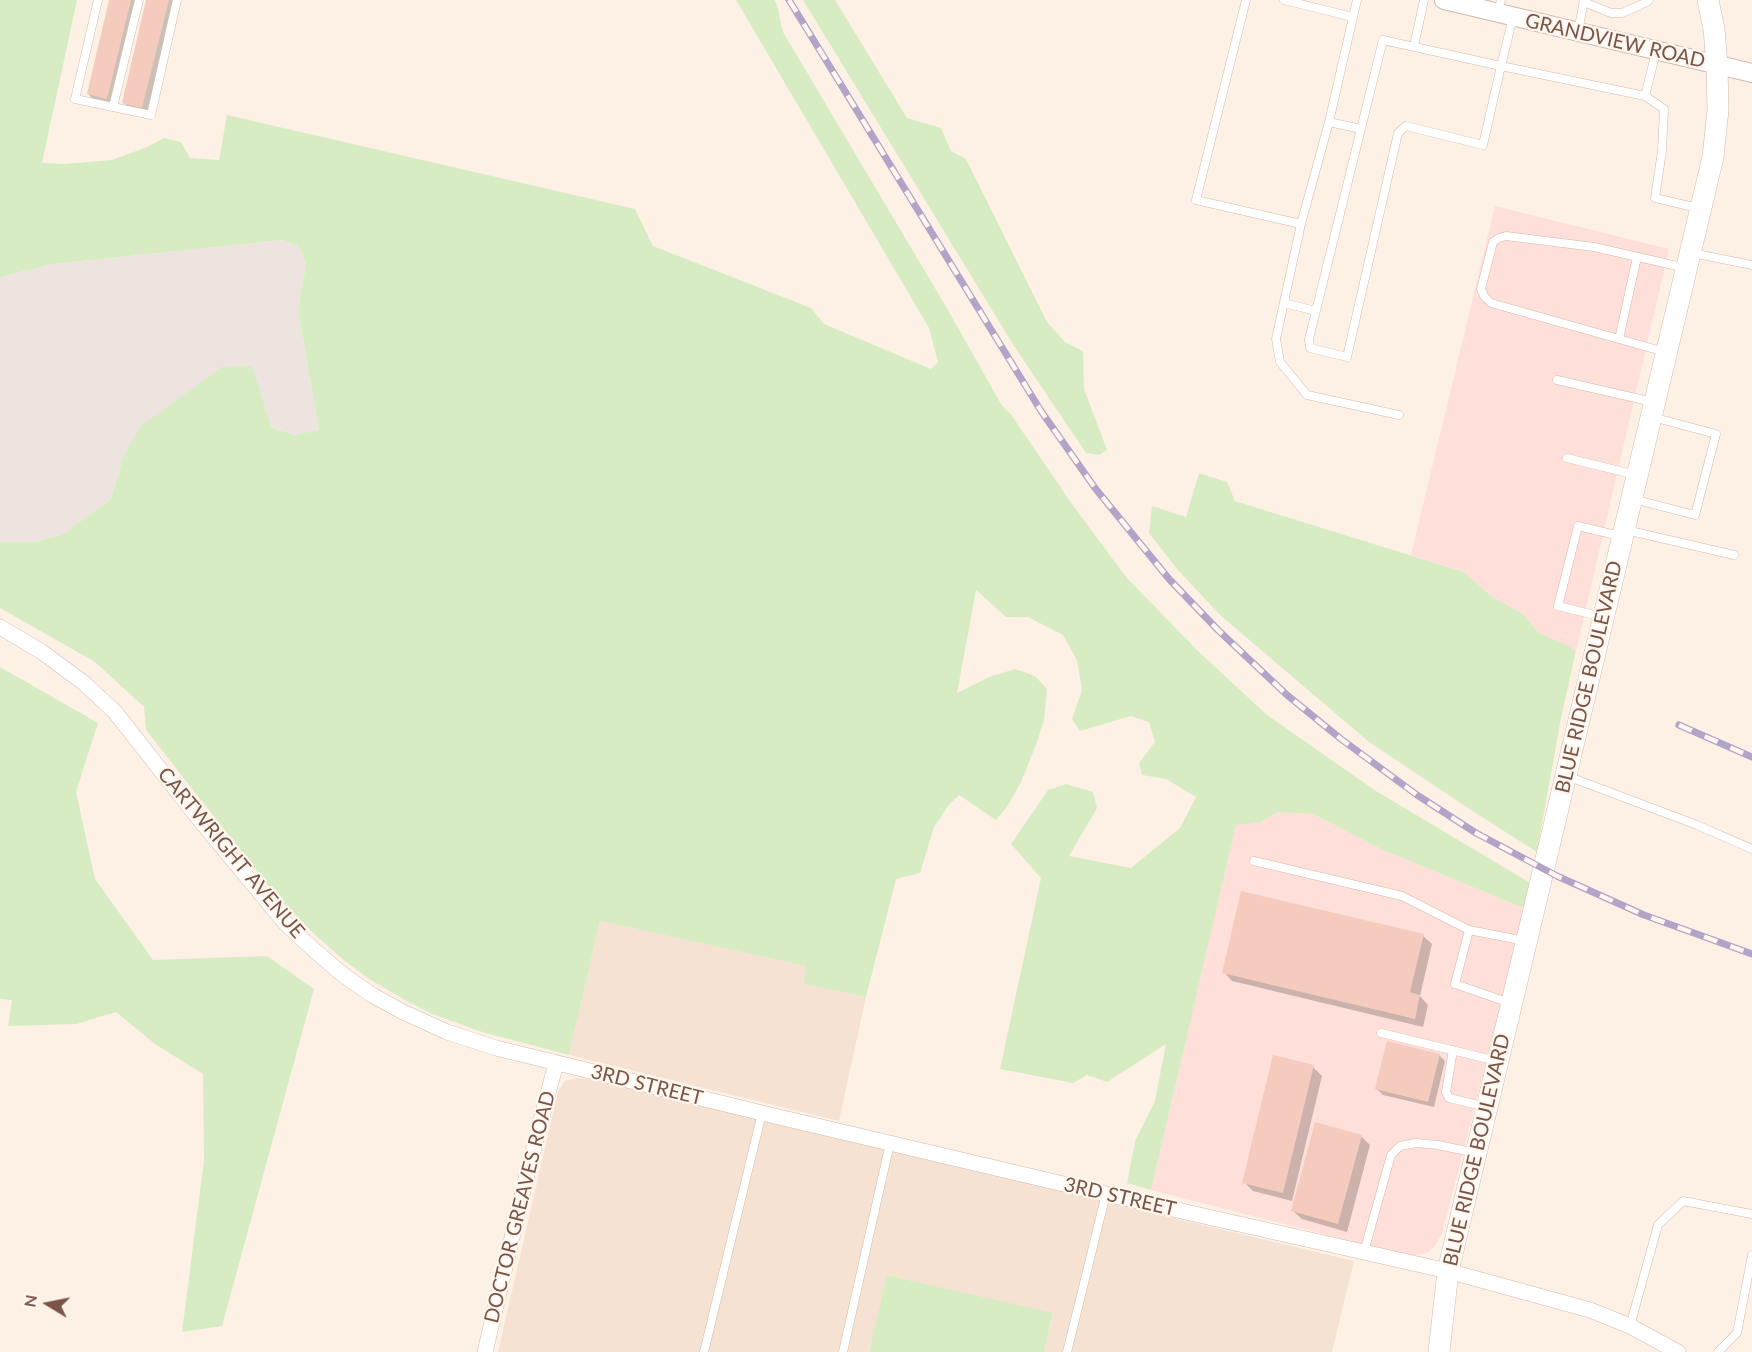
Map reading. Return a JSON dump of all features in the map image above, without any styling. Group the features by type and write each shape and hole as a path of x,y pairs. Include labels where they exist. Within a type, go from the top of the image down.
{"main road":[{"name":"BLUE RIDGE BOULEVARD","path":"1439,1352 1448,1271 1713,157 1718,110 1718,65 1708,0"}],"street":[{"name":"GRANDVIEW ROAD","path":"1444,0 1504,10 1578,32 1752,73"},
{"name":"CARTWRIGHT AVENUE","path":"0,627 42,652 84,683 116,712 199,819 286,924 342,974 372,995 447,1032 496,1048 556,1063"},
{"name":"3RD STREET","path":"556,1063 1106,1194 1448,1271 1590,1310 1630,1326 1678,1352"},
{"name":"DOCTOR GREAVES ROAD","path":"485,1352 556,1063"}],"lane":[{"path":"98,0 75,99 151,115 177,0"},
{"path":"113,107 139,0"},
{"path":"1246,0 1196,200 1301,224"},
{"path":"1284,0 1353,17"},
{"path":"1357,0 1329,122 1301,224 1276,339 1280,362 1307,395 1399,416"},
{"path":"1413,46 1424,0"},
{"path":"1578,32 1584,1 1611,13 1622,13 1647,3 1649,0"},
{"path":"1504,10 1501,66 1483,145 1406,126 1398,134 1347,357 1310,348 1309,339 1383,40 1501,66 1645,96 1664,108 1662,151 1655,198 1701,208"},
{"path":"1645,96 1656,50"},
{"path":"1329,122 1361,129"},
{"path":"1667,353 1491,303 1481,289 1493,242 1506,236 1594,248 1637,257 1752,265"},
{"path":"1619,339 1637,257"},
{"path":"1284,303 1316,311"},
{"path":"1557,380 1653,410 1716,434 1695,515 1632,499"},
{"path":"1567,458 1637,476"},
{"path":"1604,617 1558,606 1578,526 1734,555"},
{"path":"1566,775 1697,825 1752,849"},
{"path":"1254,861 1402,896 1469,930 1527,942"},
{"path":"1469,930 1455,984 1512,1004"},
{"path":"1381,1033 1498,1061"},
{"path":"1453,1050 1446,1092 1449,1098 1487,1107"},
{"path":"704,1352 762,1113"},
{"path":"843,1352 890,1143"},
{"path":"1364,1252 1391,1155 1400,1146 1416,1143 1438,1145 1476,1154"},
{"path":"1067,1352 1106,1194"},
{"path":"1630,1326 1658,1225 1683,1201 1752,1214"},
{"path":"1718,1352 1737,1334 1752,1255"}],"shaded area":[{"path":"1495,206 1669,249 1576,651 1539,633 1523,614 1491,596 1464,572 1411,555"},
{"path":"282,240 298,246 306,264 298,311 319,431 295,435 270,426 252,367 123,457 111,499 63,534 36,542 0,542 0,277 53,264"},
{"path":"1277,812 1313,814 1383,850 1526,909 1442,1233 1435,1246 1427,1253 1409,1256 1151,1190 1236,824 1261,822"},
{"path":"600,921 807,966 805,984 866,997 839,1121 569,1055"},
{"path":"578,1078 598,1080 1354,1261 1332,1352 1044,1352 1053,1314 888,1275 869,1352 498,1352 558,1092 565,1081"}],"green space":[{"path":"0,0 77,0 42,163 64,164 112,160 164,138 181,142 190,158 219,160 227,115 635,209 653,246 811,308 824,324 931,369 938,362 929,328 736,0 774,0 783,32 1001,404 1012,416 1072,504 1126,577 1198,651 1267,715 1376,791 1532,884 1526,909 1383,850 1313,814 1277,812 1261,822 1236,825 1151,1190 1127,1183 1135,1141 1155,1101 1166,1044 1107,1082 1087,1075 1073,1083 1000,1069 1041,878 1011,844 1048,790 1066,784 1093,792 1097,808 1069,856 1131,868 1180,828 1196,797 1166,779 1142,775 1139,763 1155,742 1149,722 1131,716 1080,731 1072,719 1082,690 1077,660 1063,635 1028,617 1006,617 976,590 957,693 989,677 1015,669 1035,676 1047,689 1044,720 1021,782 1007,807 996,820 959,795 948,806 934,827 920,873 896,879 866,997 804,984 806,966 600,921 569,1055 482,1032 432,1014 369,979 314,934 274,893 146,730 144,707 95,662 0,608 0,542 36,542 63,534 111,499 123,457 141,426 222,367 252,366 271,427 295,435 319,430 298,311 306,264 298,246 282,240 53,264 0,277"},
{"path":"803,0 835,0 907,118 941,128 951,151 966,159 1047,322 1065,342 1083,351 1084,389 1107,450 1099,455 1086,453 1014,346"},
{"path":"1199,473 1227,482 1235,501 1464,572 1491,596 1523,614 1539,633 1576,651 1561,718 1537,852 1369,742 1220,615 1177,569 1149,533 1152,506 1186,517"},
{"path":"0,667 98,723 76,792 95,879 153,960 267,956 314,989 222,1326 182,1332 204,1160 203,1074 155,1044 116,1012 76,1024 8,1026 12,1000 0,999"},
{"path":"887,1275 1053,1313 1044,1352 869,1352"}],"building":[{"path":"109,0 131,0 107,99 87,94"},
{"path":"146,0 169,0 142,108 122,103"},
{"path":"1241,891 1424,934 1410,992 1420,995 1415,1019 1222,973"},
{"path":"1387,1041 1440,1054 1428,1102 1375,1089"},
{"path":"1273,1055 1314,1065 1283,1193 1242,1183"},
{"path":"1315,1122 1362,1135 1338,1224 1291,1211"}],"railway":[{"path":"789,0 1041,411 1095,488 1169,579 1218,630 1287,695 1341,739 1417,795 1476,833 1557,876 1644,915 1752,954"},
{"path":"1679,725 1752,757"}]}
